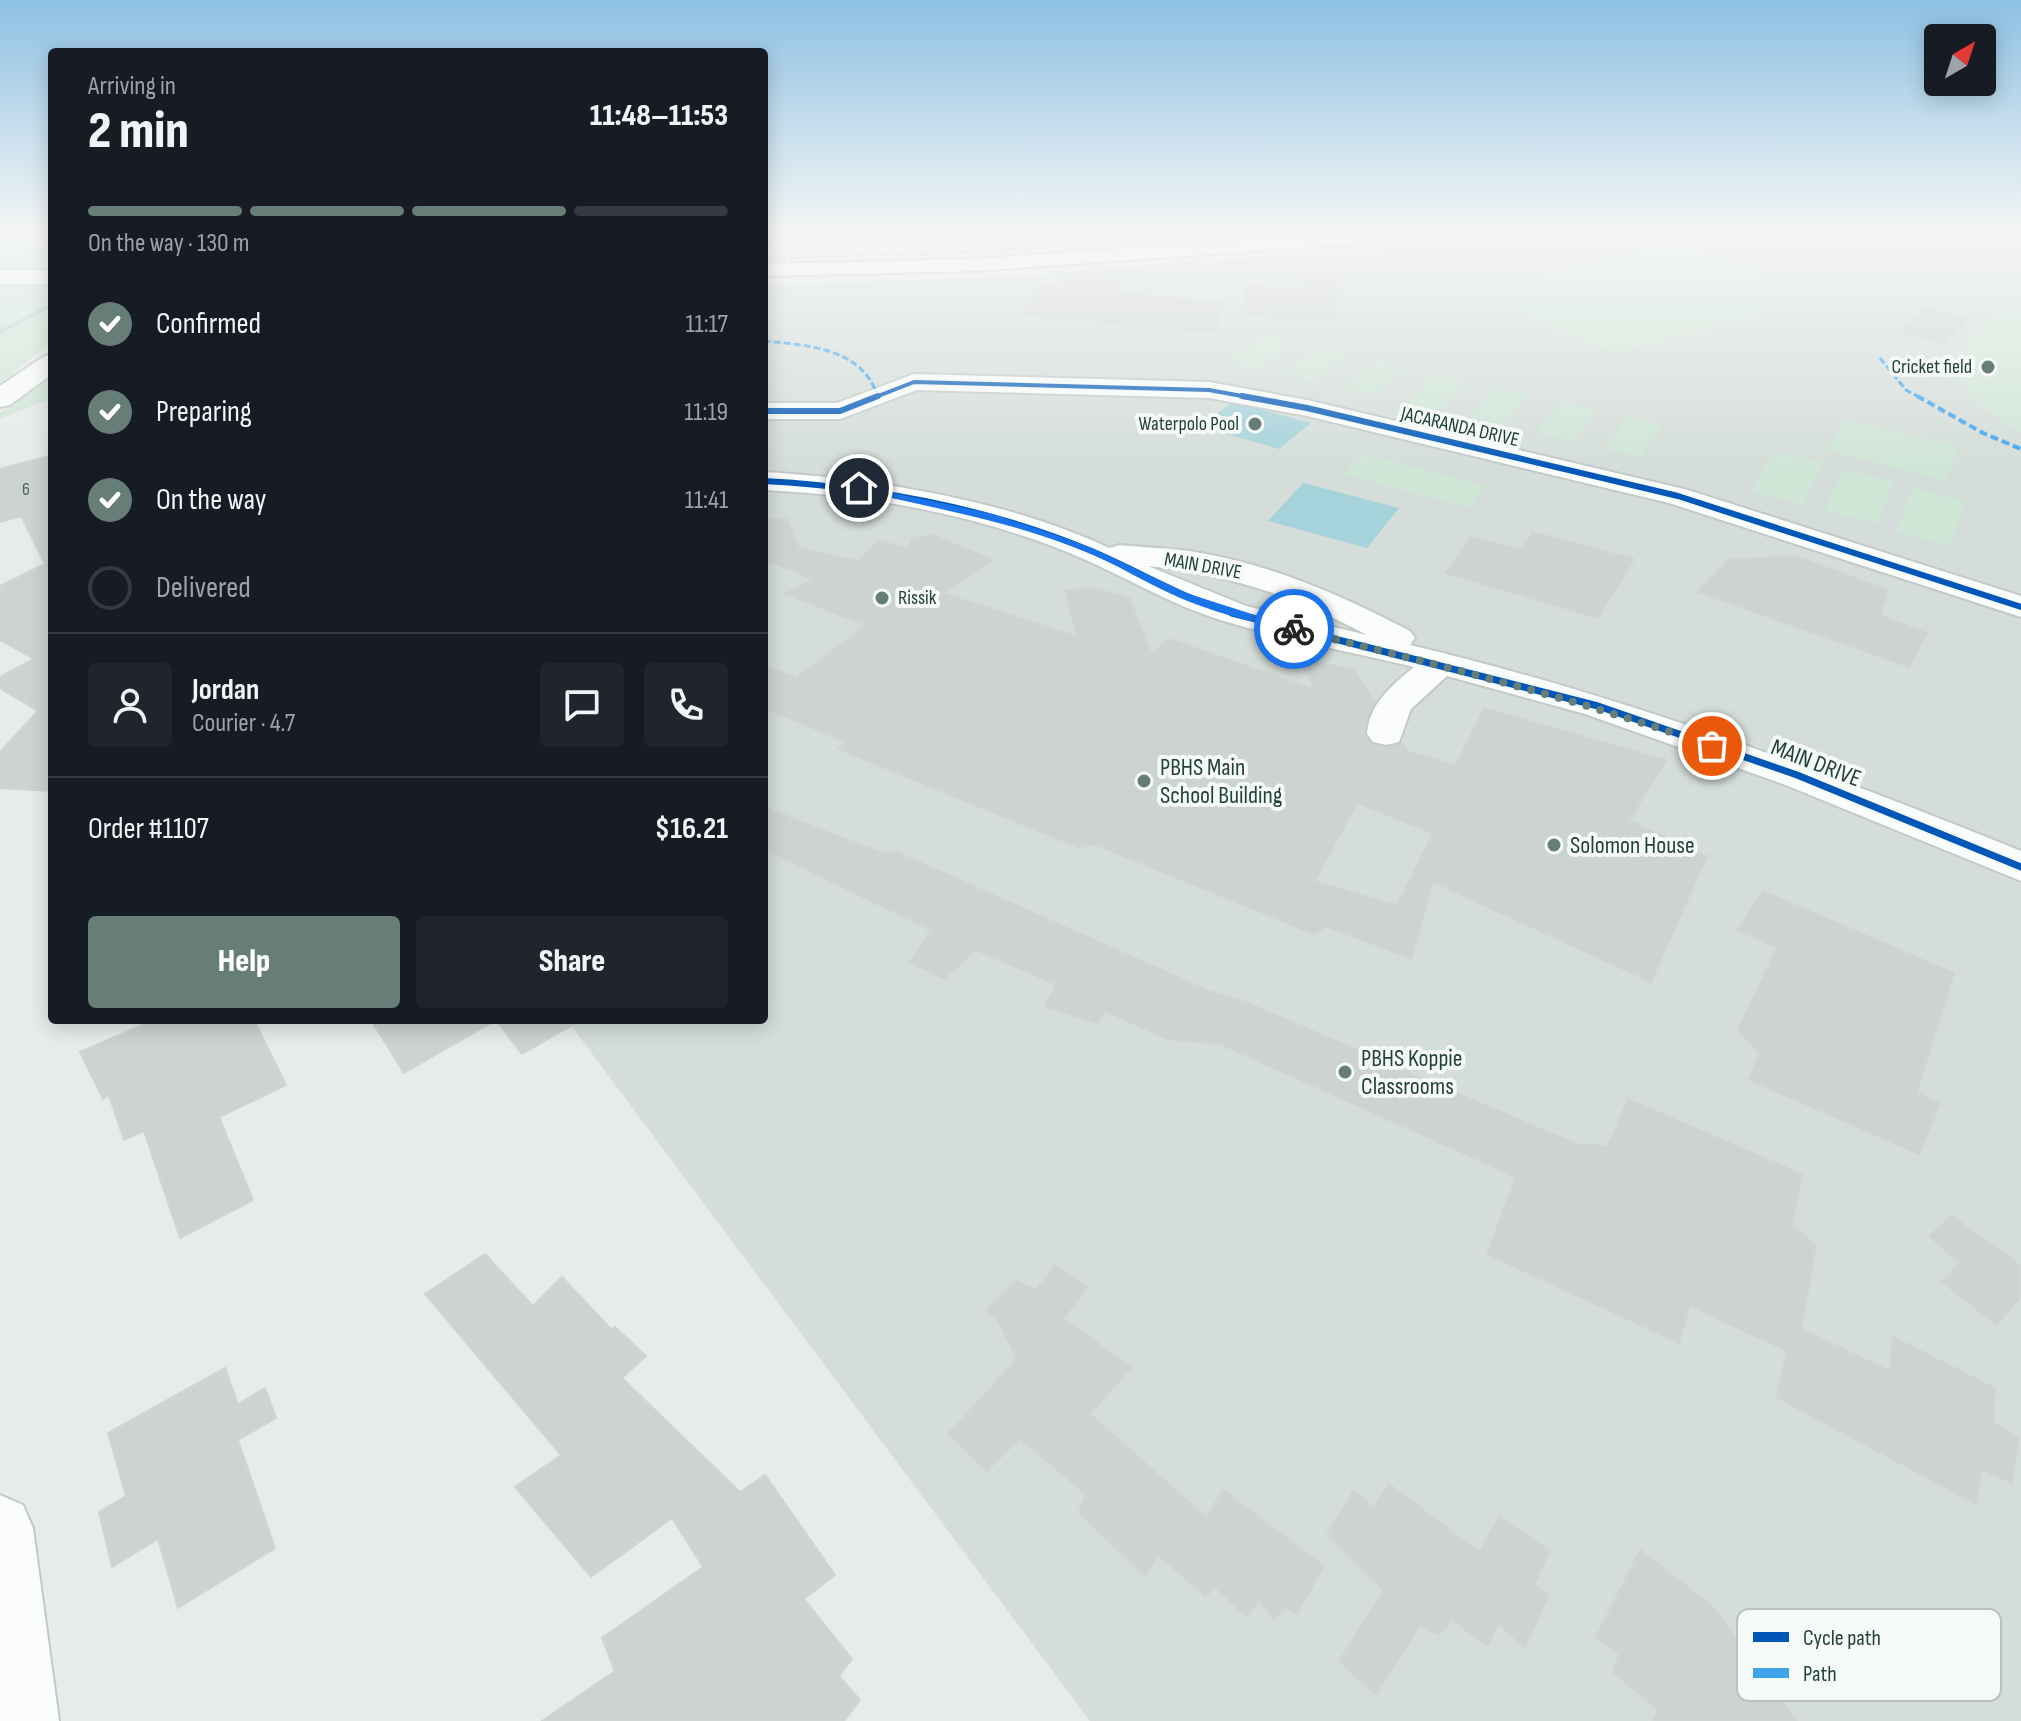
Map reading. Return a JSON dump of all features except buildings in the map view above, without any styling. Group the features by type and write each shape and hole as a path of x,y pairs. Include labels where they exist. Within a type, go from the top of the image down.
{"main road":[{"path":"0,399 48,365"}],"street":[{"name":"JACARANDA DRIVE","path":"768,411 840,411 914,382 1193,388 1307,408 1678,496 2021,607"},
{"name":"MAIN DRIVE","path":"768,481 838,485 901,495 989,516 1089,550 1182,595 1235,614 1440,663 1598,706 1797,775 2021,867"},
{"path":"1386,734 1385,724 1392,707 1440,663"},
{"path":"0,1528 23,1721"}],"shaded area":[{"path":"768,309 2021,309 2021,1721 1090,1721 570,1024 768,1024"}],"green space":[{"path":"0,309 48,309 48,345 0,383"},
{"path":"1516,309 1779,309 1615,353"},
{"name":"Cricket field","path":"2007,309 2021,309 2021,432 1977,402 1968,393 1956,370 1954,357 1990,316"},
{"path":"1262,336 1290,343 1257,369 1228,362"},
{"path":"1316,348 1345,355 1313,381 1284,374"},
{"path":"1374,361 1404,368 1374,395 1343,388"},
{"path":"1435,375 1466,382 1438,411 1406,403"},
{"path":"48,380 48,400 0,419 0,413"},
{"path":"1497,388 1529,395 1503,425 1470,417"},
{"path":"1562,402 1596,410 1572,441 1537,432"},
{"path":"1627,417 1662,425 1641,457 1605,449"},
{"path":"1845,420 1960,447 1945,480 1826,450"},
{"path":"1774,451 1823,463 1802,504 1752,491"},
{"path":"1363,454 1486,486 1469,508 1343,474"},
{"path":"1844,469 1894,481 1877,524 1824,511"},
{"path":"1913,488 1965,501 1951,546 1896,532"}],"water":[{"name":"Waterpolo Pool","path":"1233,402 1311,423 1279,449 1199,426"},
{"path":"1303,483 1399,508 1367,548 1268,521"}],"waterway":[{"path":"0,332 44,309"}],"marked path":[{"path":"768,342 825,351 858,363 868,372 877,395"},
{"path":"1880,358 1906,390 1983,433 2021,449"}],"cycle path":[{"path":"768,411 840,411 914,382 1209,390 1307,408 1678,496 2021,607"},
{"path":"768,481 838,485 989,516 1089,550 1182,595 1235,614 1440,663 1598,706 1797,775 2021,867"}],"way so far":[{"path":"1294,629 1440,663 1598,706 1712,746"}],"place":[{"name":"Cricket field","path":"1988,367"},
{"name":"Waterpolo Pool","path":"1255,424"},
{"name":"Rissik","path":"882,598"},
{"name":"PBHS Main School Building","path":"1144,781"},
{"name":"Solomon House","path":"1554,845"},
{"name":"PBHS Koppie Classrooms","path":"1345,1072"}],"route":[{"path":"859,488 989,516 1089,550 1182,595 1235,614 1294,629"}]}
